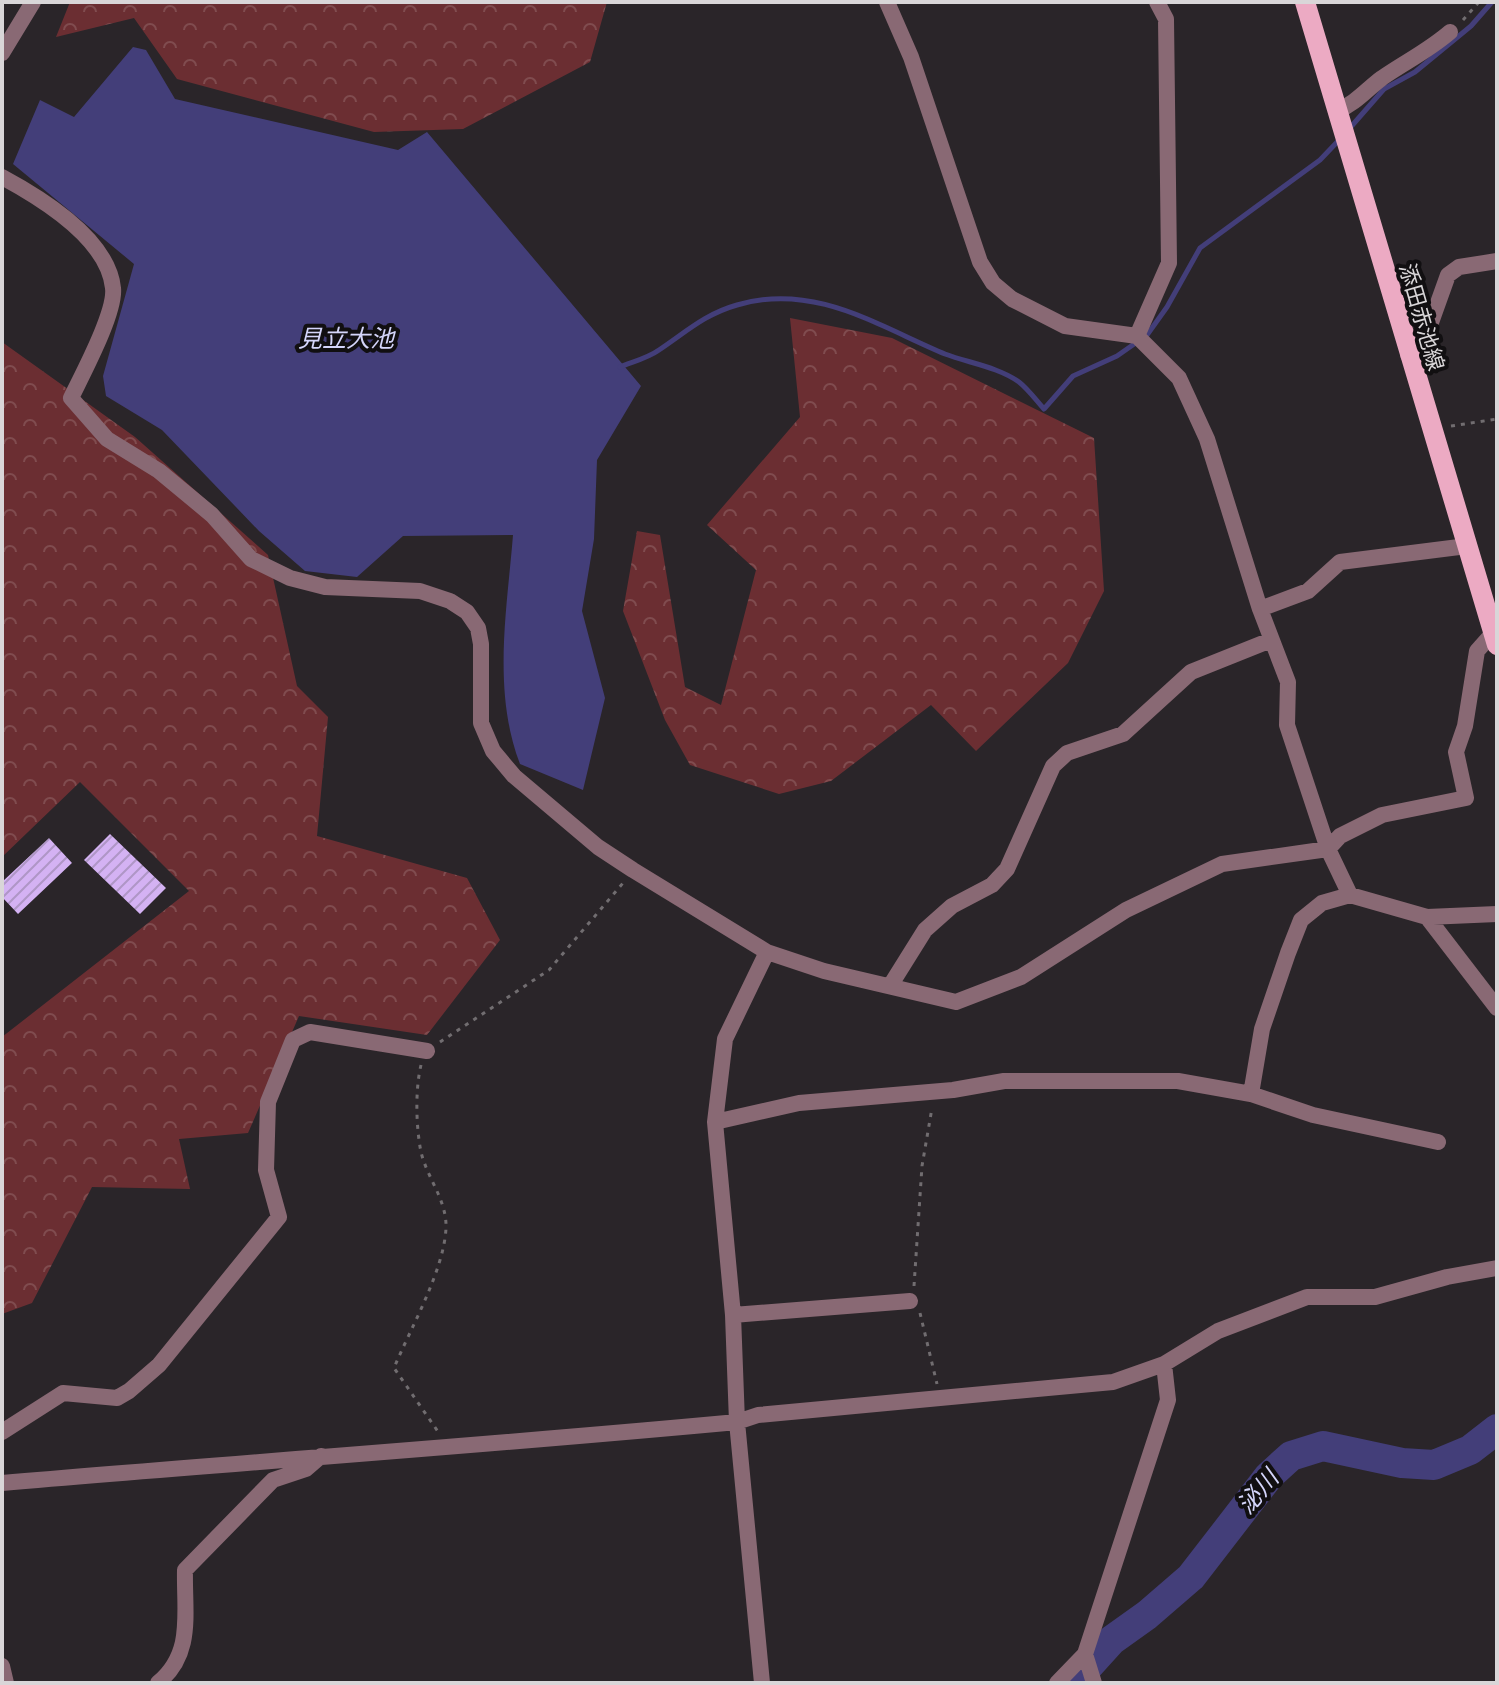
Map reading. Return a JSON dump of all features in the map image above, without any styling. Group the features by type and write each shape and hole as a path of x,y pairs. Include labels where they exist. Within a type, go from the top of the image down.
{"main road":[{"name":"添田赤池線","path":"1305,2 1495,639"}],"street":[{"path":"2,53 33,2"},
{"path":"887,2 911,57 980,262 993,283 1012,299 1065,326 1137,336 1179,378 1207,439 1260,609 1288,682 1287,725 1328,849 1350,895"},
{"path":"1137,336 1169,263 1166,19 1157,2"},
{"path":"1337,111 1353,104 1381,79 1424,54 1450,32"},
{"path":"2,177 41,198 77,228 99,256 114,289 102,331 71,398 107,439 159,471 212,515 251,559 290,578 325,587 420,591 450,601 467,612 478,628 481,644 481,723 493,751 514,776 558,815 633,870 767,952 824,971 956,1002 1021,977 1126,910 1222,864 1328,849 1340,836 1382,815 1466,798 1456,752 1465,726 1477,651 1495,639"},
{"path":"1408,355 1429,328 1448,275 1459,267 1497,261"},
{"path":"1260,609 1308,591 1340,562 1467,546"},
{"path":"890,986 925,930 952,906 992,885 1007,869 1053,766 1067,753 1123,734 1191,672 1271,640"},
{"path":"1251,1094 1262,1029 1301,920 1322,903 1350,895 1427,917 1497,914"},
{"path":"1427,917 1497,1008"},
{"path":"762,1683 737,1422 733,1315 715,1122 725,1039 767,952"},
{"path":"2,1432 63,1393 117,1398 129,1391 159,1365 279,1217 266,1170 268,1102 293,1040 310,1032 427,1051"},
{"path":"715,1122 799,1103 953,1090 1004,1081 1178,1081 1251,1094 1313,1115 1438,1142"},
{"path":"2,1483 321,1456 450,1449 737,1422 758,1415 1113,1382 1164,1364 1218,1331 1307,1297 1375,1297 1447,1277 1497,1268"},
{"path":"733,1315 914,1299"},
{"path":"1057,1683 1087,1656 1168,1400 1164,1364"},
{"path":"158,1683 176,1668 184,1645 185,1570 273,1480 306,1469 321,1456"},
{"path":"1087,1656 1094,1683"},
{"path":"2,1666 6,1683"}],"path":[{"path":"1450,32 1479,2"},
{"path":"1431,431 1497,419"},
{"path":"450,1449 394,1368 440,1257 446,1227 441,1200 421,1152 417,1091 427,1051 549,970 633,870"},
{"path":"941,1399 914,1299 912,1276 930,1109 953,1090"}],"green space":[{"path":"70,2 607,2 590,62 463,129 374,132 177,79 134,18 56,37"},
{"path":"790,318 892,338 1094,438 1104,591 1068,663 976,751 931,705 831,781 779,794 690,765 665,720 623,611 637,531 660,535 685,687 721,705 756,570 707,525 800,417"},
{"path":"2,342 135,437 268,555 297,686 328,717 317,836 467,878 500,940 427,1035 299,1016 248,1133 179,1139 190,1189 92,1187 32,1303 2,1314 2,1037 189,891 80,782 2,857"}],"water":[{"name":"見立大池","path":"133,47 146,50 175,99 398,150 427,132 641,386 597,460 594,539 582,611 605,698 583,790 520,764 511,736 506,708 504,650 513,535 403,536 357,577 305,571 259,531 162,430 106,396 103,376 134,264 13,164 40,100 74,117"}],"building":[{"path":"110,834 166,888 140,914 84,860"},
{"path":"49,838 72,863 18,914 2,897 2,882"}],"waterway":[{"path":"1349,129 1384,89 1415,72 1471,26 1492,2"},
{"path":"620,367 655,353 715,313 765,299 793,299 845,310 945,354 1002,373 1022,385 1044,409 1073,376 1117,356 1147,335 1167,307 1200,248 1320,160 1340,139"},
{"name":"泌川","path":"1073,1683 1112,1640 1191,1577 1269,1476 1291,1456 1323,1446 1402,1463 1434,1465 1470,1450 1497,1429"}]}
